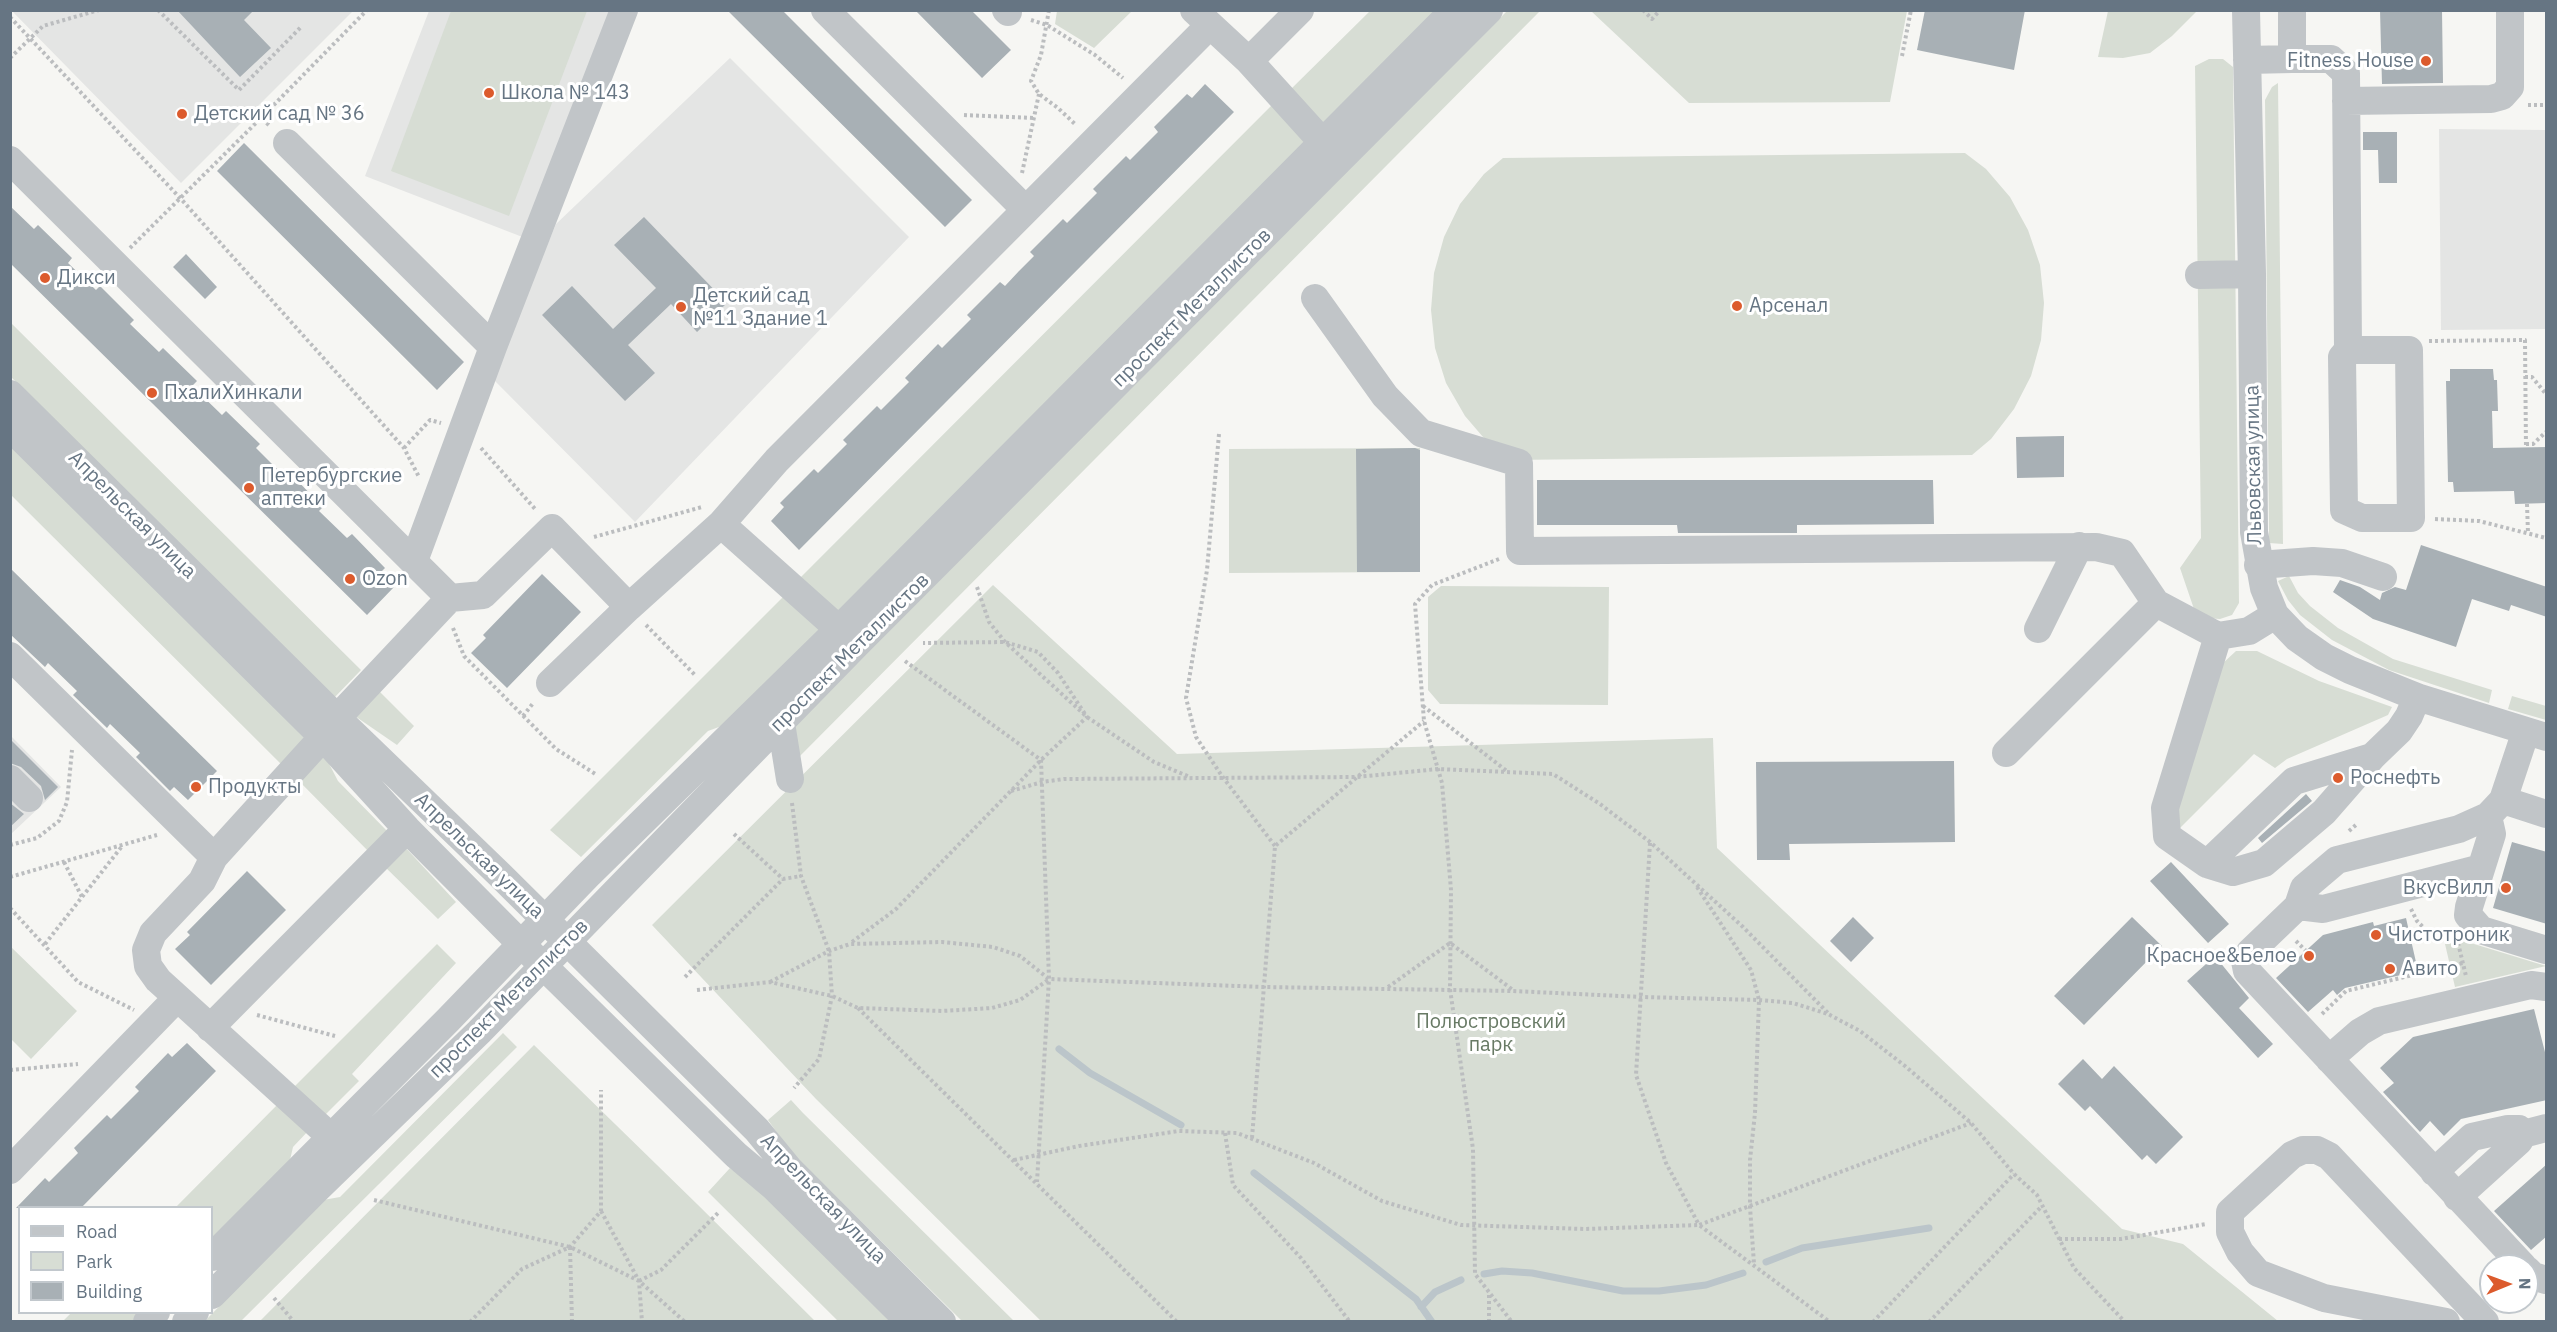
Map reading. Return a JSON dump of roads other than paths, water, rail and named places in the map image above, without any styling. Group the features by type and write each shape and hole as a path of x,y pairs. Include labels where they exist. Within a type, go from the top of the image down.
{"street":[{"path":"414,561 493,347 624,10"},
{"path":"825,10 1021,205"},
{"path":"1249,61 1300,10"},
{"name":"проспект Металлистов","path":"1331,152 1454,10"},
{"name":"проспект Металлистов","path":"213,1256 544,920 848,637 1331,152 1489,10"},
{"name":"Львовская улица","path":"2246,10 2252,274 2254,532 2258,565 2264,588 2275,615 2297,638 2324,657 2417,697 2536,734"},
{"path":"2292,10 2292,59"},
{"path":"2346,101 2491,99 2502,96 2510,87 2510,10"},
{"path":"550,683 629,607 721,524 777,460 1021,205 1094,142 1142,93 1202,18 1249,61 1331,152"},
{"path":"2247,60 2331,59 2346,73 2348,350 2342,357 2344,510 2362,518 2411,518 2409,350 2348,350"},
{"path":"287,143 493,347"},
{"path":"10,160 450,598"},
{"path":"2199,275 2252,274"},
{"path":"1315,298 1385,396 1421,433 1519,463 1520,551 2096,547 2122,553 2156,603 2218,636 2249,631 2275,615"},
{"name":"Апрельская улица","path":"10,394 330,728 407,829 736,1155 774,1187 910,1322"},
{"name":"Апрельская улица","path":"10,427 330,728 567,941 749,1122 789,1169 942,1322"},
{"path":"721,524 785,584 848,637"},
{"path":"331,1137 176,999 158,980 148,966 146,950 153,933 202,881 214,857 450,598 483,596 560,537 629,607"},
{"path":"2038,629 2079,546"},
{"path":"2258,565 2313,561 2342,563 2383,577"},
{"path":"2006,753 2156,603"},
{"path":"2218,636 2165,808 2167,836 2207,864 2233,872 2264,863 2324,812 2372,757 2399,731 2409,716 2417,697"},
{"name":"проспект Металлистов","path":"213,1294 567,941 781,723 848,637"},
{"path":"10,656 214,857"},
{"path":"781,723 790,779"},
{"path":"2536,734 2496,808 2492,834 2468,915 2481,930 2547,950"},
{"path":"2207,864 2294,780 2372,757"},
{"path":"2512,1254 2245,966 2250,952 2298,906 2304,888 2337,860 2459,829 2496,808 2547,813"},
{"path":"210,1028 407,829"},
{"path":"2298,906 2323,909 2481,868"},
{"path":"2329,1059 2369,1025 2532,985 2547,987"},
{"path":"10,1170 106,1074 176,999"},
{"path":"2434,1172 2472,1137 2508,1129 2535,1131"},
{"path":"2457,1197 2519,1141 2535,1131"},
{"path":"2446,1322 2324,1298 2258,1273 2240,1252 2230,1232 2230,1212 2292,1155 2303,1150 2317,1150 2329,1156 2485,1322"}],"waterway":[{"path":"1059,1049 1090,1073 1181,1125"},
{"path":"1254,1173 1416,1299 1432,1322"},
{"path":"1766,1262 1802,1248 1929,1228"},
{"path":"1484,1274 1502,1271 1532,1273 1623,1291 1659,1291 1706,1285 1743,1273"},
{"path":"1421,1307 1435,1292 1461,1280"}],"place":[{"name":"Fitness House","path":"2426,61"},
{"name":"Школа № 143","path":"489,93"},
{"name":"Детский сад № 36","path":"182,114"},
{"name":"Дикси","path":"45,278"},
{"name":"Арсенал","path":"1737,306"},
{"name":"Детский сад №11 Здание 1","path":"681,307"},
{"name":"ПхалиХинкали","path":"152,393"},
{"name":"Петербургские аптеки","path":"249,488"},
{"name":"Ozon","path":"350,579"},
{"name":"Роснефть","path":"2338,778"},
{"name":"Продукты","path":"196,787"},
{"name":"ВкусВилл","path":"2506,888"},
{"name":"Чистотроник","path":"2376,935"},
{"name":"Красное&Белое","path":"2309,956"},
{"name":"Авито","path":"2390,969"}],"park label":[{"name":"Полюстровский парк","path":"1491,1034"}]}
